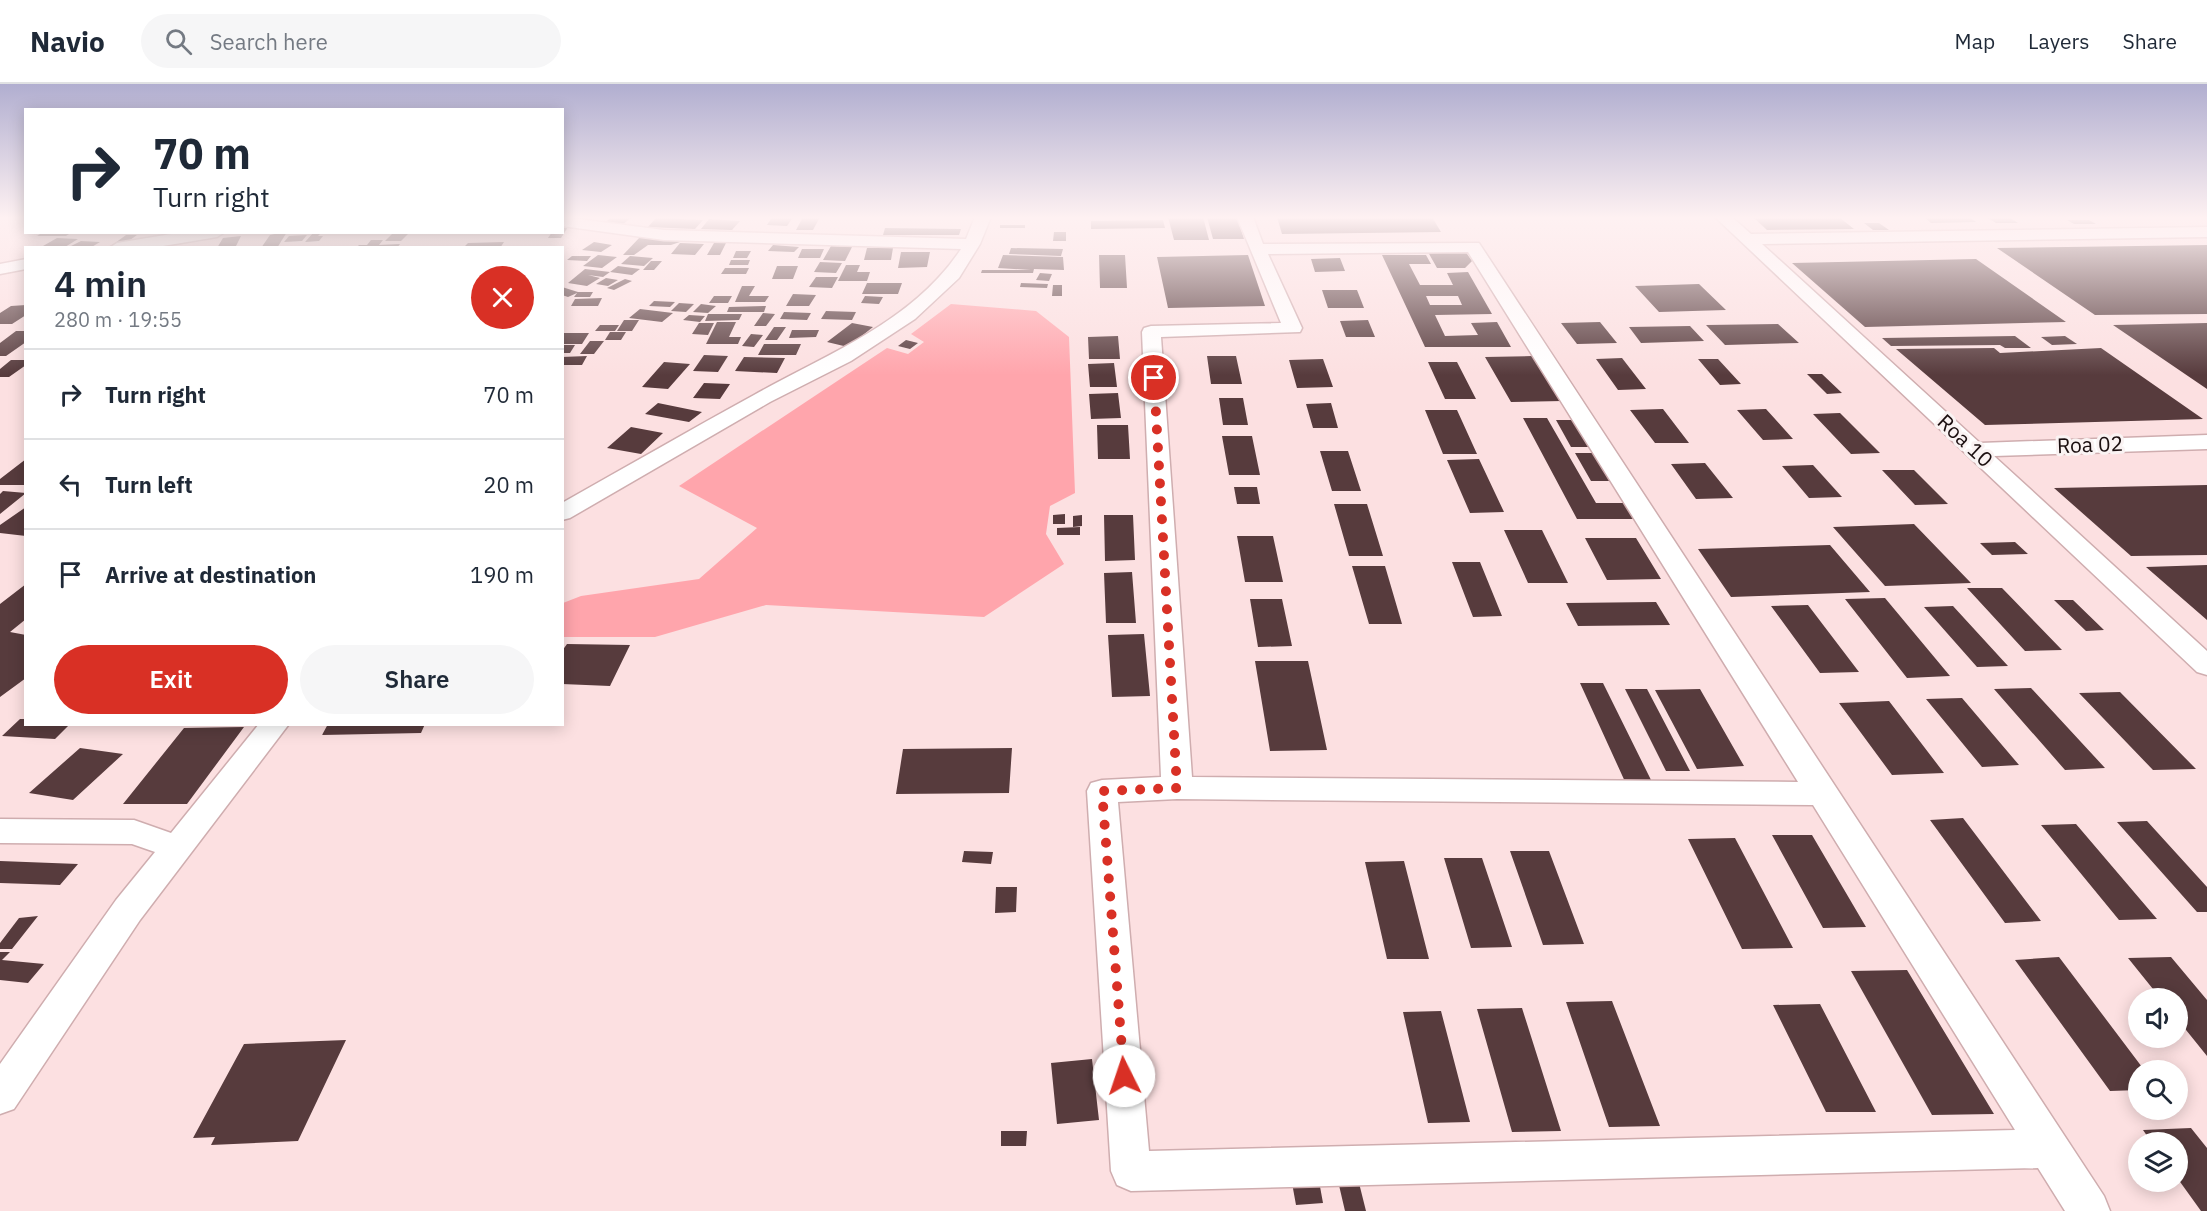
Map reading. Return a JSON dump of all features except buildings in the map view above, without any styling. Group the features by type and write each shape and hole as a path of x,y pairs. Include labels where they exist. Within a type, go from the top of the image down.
{"street":[{"path":"564,512 763,398 844,357 908,315 955,270"},
{"path":"1177,788 1151,332 1293,328 1266,270"},
{"path":"1488,270 2089,1211"},
{"name":"Roa 10","path":"1780,270 2207,666"},
{"name":"Roa 02","path":"1974,450 2207,442"},
{"path":"0,1096 128,910 274,726"},
{"path":"1824,794 1177,788 1102,791 1131,1171 2049,1148"},
{"path":"0,831 134,832 178,848"}],"shaded area":[{"path":"951,304 1036,311 1069,337 1075,493 1050,506 1046,534 1064,564 984,617 766,605 655,637 564,637 564,603 581,596 699,579 757,528 679,486 887,348 908,354 924,342 911,334"}],"route":[{"path":"1124,1076 1102,791 1177,788 1154,378"}]}
